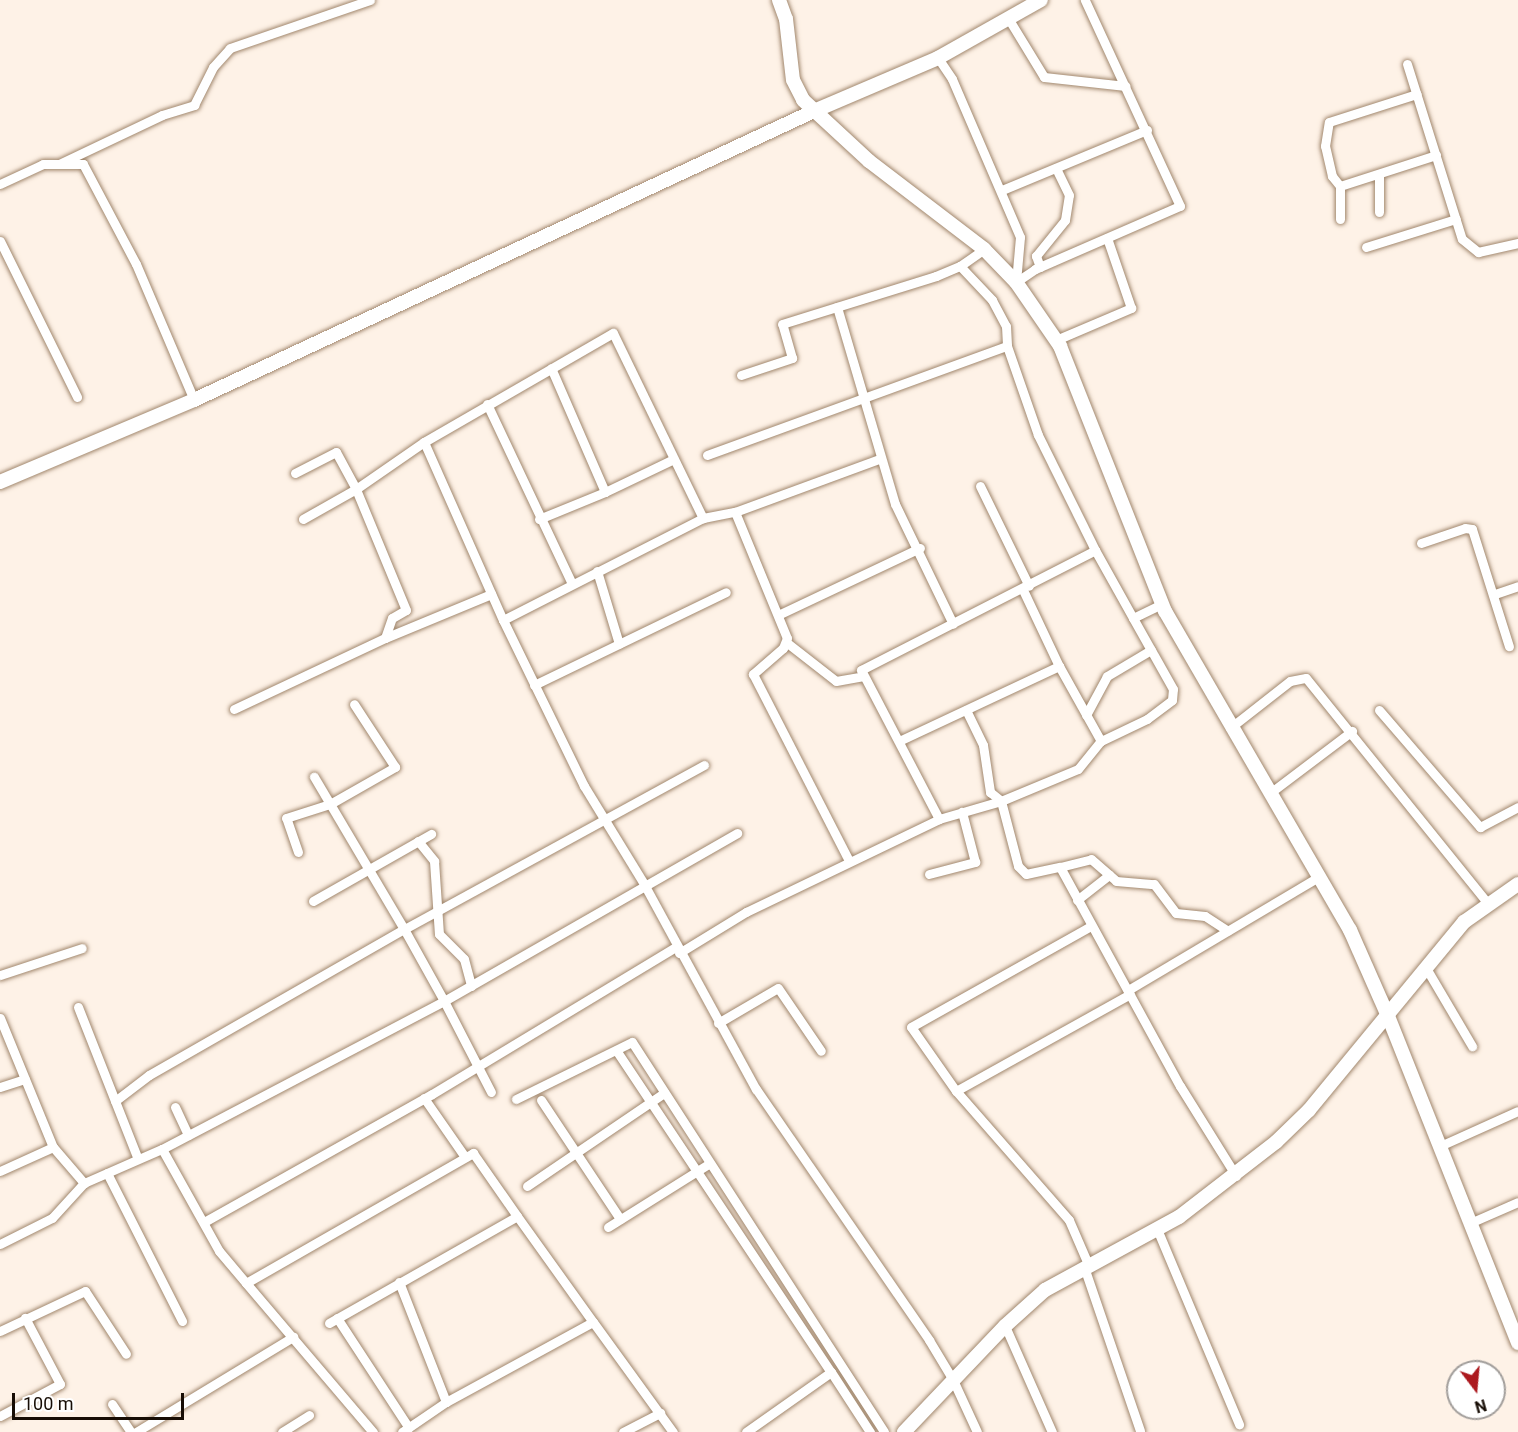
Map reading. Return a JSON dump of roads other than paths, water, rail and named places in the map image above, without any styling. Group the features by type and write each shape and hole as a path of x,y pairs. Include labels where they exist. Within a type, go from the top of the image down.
{"street":[{"path":"59,164 162,114 194,105 213,67 230,48 370,0"},
{"path":"779,0 786,19 793,80 803,100 869,161 984,249 1016,282 1056,340 1162,604 1230,728 1350,930 1388,1016 1517,1337"},
{"path":"0,482 194,400 814,111 938,58 1041,0"},
{"path":"1016,282 1040,267 1180,206 1147,130 1085,0"},
{"path":"1008,18 1044,77 1126,86"},
{"path":"938,58 1002,190 1020,237 1016,282"},
{"path":"1407,64 1462,239 1471,249 1478,252 1518,243"},
{"path":"1340,219 1340,186 1332,176 1326,146 1329,122 1417,94"},
{"path":"1002,190 1147,130"},
{"path":"1340,186 1436,155"},
{"path":"0,184 43,164 83,164 136,264 194,400"},
{"path":"1040,267 1036,256 1065,220 1069,195 1056,168"},
{"path":"1379,174 1379,212"},
{"path":"1366,247 1456,219"},
{"path":"1056,340 1131,308 1107,238"},
{"path":"0,241 77,397"},
{"path":"741,375 792,358 782,324 960,266 984,249"},
{"path":"204,1222 746,912 939,819 1001,801 1078,769 1101,741 1146,719 1172,700 1173,689 1095,550 1038,435 1007,346 1006,326 992,300 960,266"},
{"path":"837,307 865,399 879,459 895,504 920,548 953,624"},
{"path":"303,519 356,489 424,442 487,404 613,333 703,518"},
{"path":"706,455 1007,346"},
{"path":"551,368 605,492"},
{"path":"487,404 539,519 572,584"},
{"path":"424,442 502,620 603,818 644,884 678,950 756,1089 954,1380 977,1432"},
{"path":"294,473 336,452 356,489 406,610 392,618 385,638"},
{"path":"539,519 605,492 674,459"},
{"path":"502,620 703,518 735,512 879,459"},
{"path":"980,486 1059,666 1101,741"},
{"path":"735,512 778,615 786,642 836,681 864,676"},
{"path":"1421,543 1465,528 1472,529 1509,646"},
{"path":"778,615 920,548"},
{"path":"939,819 861,670 1026,588 1095,550"},
{"path":"597,571 619,644"},
{"path":"1494,594 1518,586"},
{"path":"534,685 726,592"},
{"path":"234,709 385,638 491,594"},
{"path":"1133,618 1162,604"},
{"path":"786,642 753,674 849,861"},
{"path":"1086,715 1107,676 1151,650"},
{"path":"900,741 1059,666"},
{"path":"1230,728 1299,676 1311,681 1352,731 1423,827 1489,905"},
{"path":"298,852 285,818 330,804 395,767 354,705"},
{"path":"966,710 988,759 990,792 1001,801 1018,866 1026,874 1091,859 1124,885 1154,884 1176,913 1205,916 1228,931"},
{"path":"1379,710 1480,827 1518,807"},
{"path":"1270,793 1352,731"},
{"path":"115,1101 149,1075 404,929 603,818 704,765"},
{"path":"314,777 404,929 491,1092"},
{"path":"929,874 975,862 962,812"},
{"path":"0,1244 52,1218 84,1183 188,1136 444,1002 644,884 737,833"},
{"path":"313,901 431,834"},
{"path":"418,841 434,861 440,909 439,934 464,959 471,986"},
{"path":"1060,867 1179,1086 1236,1176"},
{"path":"1077,900 1109,875"},
{"path":"956,1091 1129,992 1320,876"},
{"path":"904,1432 1005,1326 1045,1290 1086,1265 1157,1229 1236,1176 1310,1110 1464,922 1518,884"},
{"path":"1091,926 911,1028 956,1091 1069,1220 1140,1431"},
{"path":"0,975 82,948"},
{"path":"1426,968 1472,1046"},
{"path":"718,1023 778,988 821,1051"},
{"path":"78,1007 138,1160"},
{"path":"0,1018 53,1147 84,1183"},
{"path":"516,1099 632,1042 884,1432"},
{"path":"618,1053 695,1173 870,1432"},
{"path":"0,1087 25,1079"},
{"path":"527,1186 664,1093"},
{"path":"424,1098 465,1157"},
{"path":"541,1100 620,1220"},
{"path":"175,1107 188,1136"},
{"path":"1440,1146 1518,1110"},
{"path":"0,1171 53,1147"},
{"path":"162,1149 219,1251 374,1432"},
{"path":"246,1282 473,1153 673,1432"},
{"path":"608,1227 710,1163"},
{"path":"107,1173 182,1321"},
{"path":"1470,1223 1518,1202"},
{"path":"517,1216 333,1321 406,1430 446,1402 593,1322"},
{"path":"1157,1229 1239,1424"},
{"path":"399,1282 446,1402"},
{"path":"0,1331 79,1292 89,1292 126,1354"},
{"path":"0,1416 60,1384 25,1318"},
{"path":"1005,1326 1052,1432"},
{"path":"112,1404 133,1432 293,1337"},
{"path":"746,1432 831,1372"},
{"path":"623,1432 660,1413"},
{"path":"282,1432 309,1415"}]}
